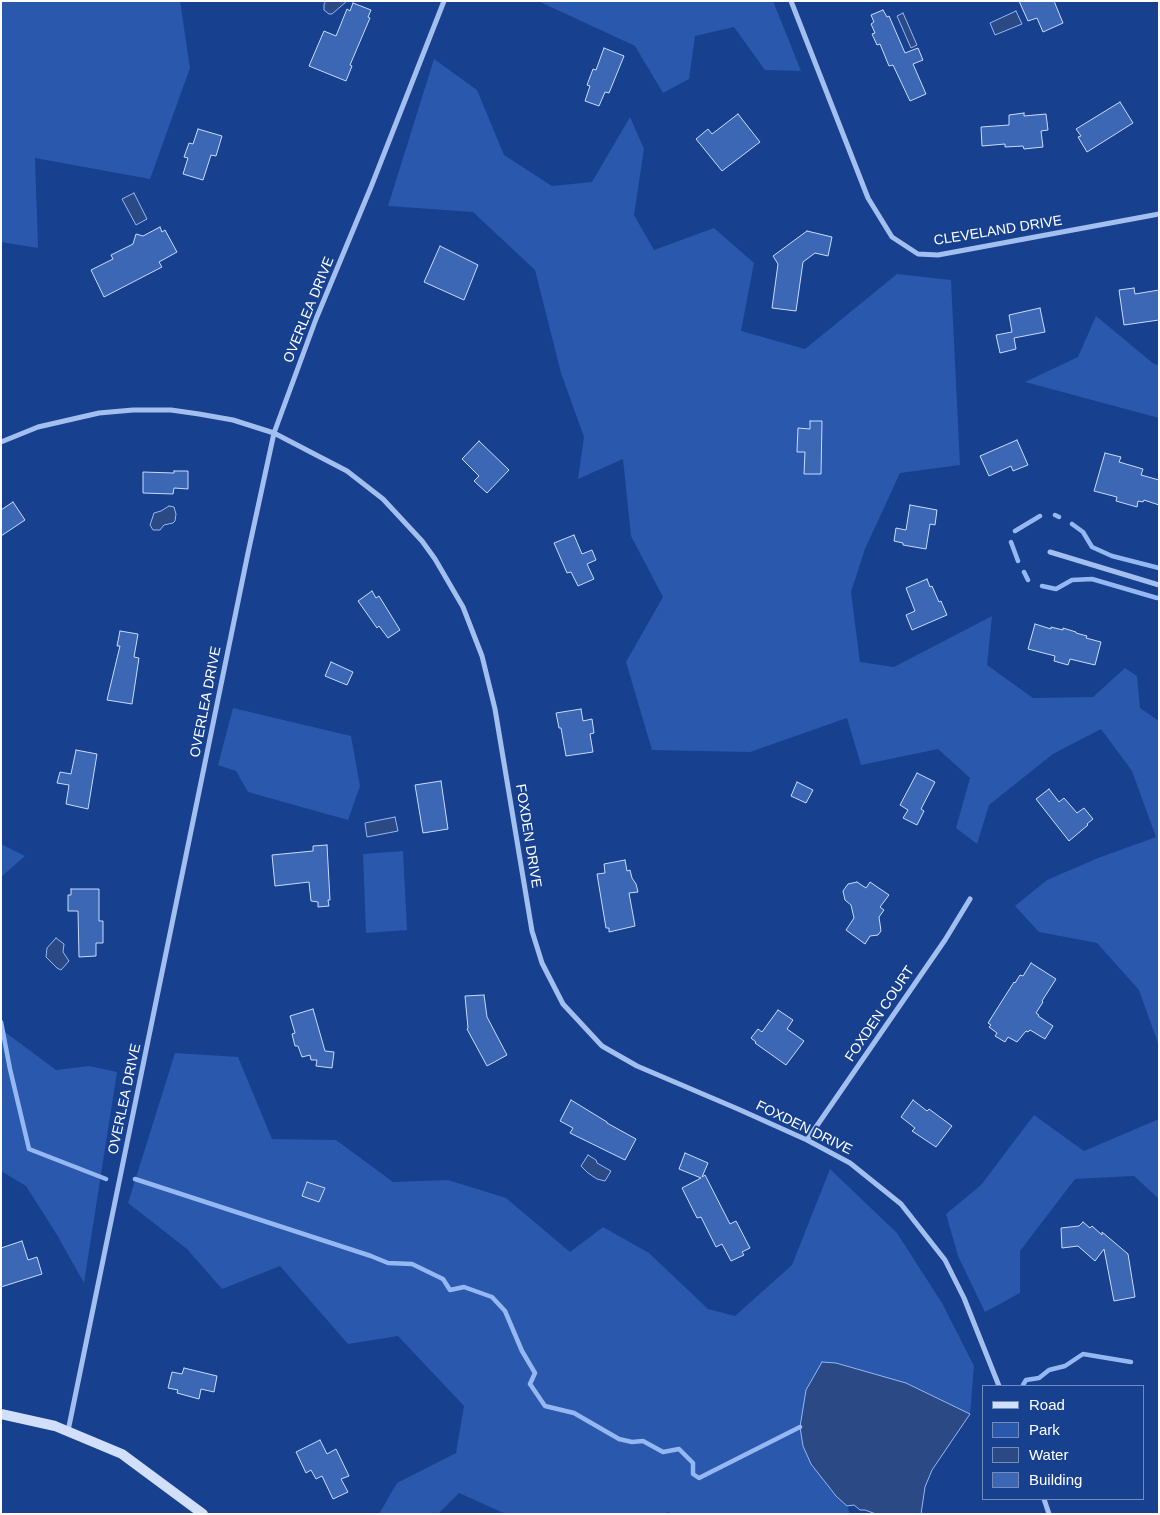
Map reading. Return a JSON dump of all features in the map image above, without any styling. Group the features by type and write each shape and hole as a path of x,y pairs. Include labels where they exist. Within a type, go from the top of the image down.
{"street":[{"name":"OVERLEA DRIVE","path":"68,1431 274,433 316,319 371,187 444,1"},
{"name":"CLEVELAND DRIVE","path":"791,1 868,198 892,237 918,254 938,255 1159,214"},
{"name":"FOXDEN DRIVE","path":"1,442 38,427 99,413 132,410 171,410 199,414 233,420 274,433 347,470 383,499 430,553 463,607 482,656 495,709 532,931 542,963 563,1004 602,1046 637,1066 808,1140 850,1162 901,1204 945,1260 964,1298 999,1385"},
{"path":"1050,552 1159,585"},
{"name":"FOXDEN COURT","path":"808,1140 945,940 970,900"},
{"path":"1,1414 55,1426 122,1454 203,1514"},
{"path":"1044,1500 1049,1514"}],"green space":[{"path":"1,1 180,1 190,68 150,179 35,158 38,248 1,242"},
{"path":"538,1 773,1 801,71 765,70 734,27 695,36 689,79 663,93 635,46"},
{"path":"434,59 477,90 504,155 552,186 592,182 630,117 644,149 634,215 654,250 714,228 754,263 741,331 805,349 897,274 951,280 960,465 900,473 865,549 851,592 860,662 894,667 992,616 987,665 1033,698 1093,697 1125,668 1137,676 1140,708 1159,721 1159,1046 1139,990 1097,943 1039,932 1015,906 1047,880 1098,858 1156,837 1132,771 1101,729 1053,754 989,805 977,844 956,828 970,778 938,749 861,765 847,718 750,752 652,750 626,662 663,597 631,536 623,459 578,479 584,437 561,373 535,270 473,212 388,206"},
{"path":"1096,316 1154,364 1159,365 1159,418 1025,382 1078,357"},
{"path":"233,708 351,736 360,786 348,820 248,792 236,771 218,765"},
{"path":"1,844 25,856 1,877"},
{"path":"403,851 407,930 366,933 363,854"},
{"path":"1,1029 56,1070 89,1066 117,1072 84,1283 26,1186 1,1171"},
{"path":"175,1053 238,1057 272,1139 336,1140 393,1182 448,1180 506,1198 570,1252 603,1227 649,1253 708,1309 735,1316 792,1265 830,1169 897,1233 942,1303 974,1366 970,1414 906,1383 836,1363 822,1362 800,1427 803,1446 811,1464 836,1496 847,1506 850,1514 676,1514 666,1512 666,1514 506,1514 459,1493 438,1514 379,1514 397,1483 456,1453 464,1406 398,1336 348,1344 280,1266 222,1289 187,1249 128,1203"},
{"path":"1034,1115 1084,1151 1159,1119 1159,1199 1134,1176 1075,1179 1020,1251 1020,1293 985,1312 958,1256 946,1214 981,1185"}],"water":[{"path":"326,1 347,1 332,14 329,14 324,10"},
{"path":"1016,11 1022,24 995,35 990,23"},
{"path":"903,13 917,45 911,48 897,16"},
{"path":"134,193 147,219 136,225 122,199"},
{"path":"169,506 174,507 175,521 164,525 160,530 153,530 150,525 154,513"},
{"path":"395,817 398,831 367,837 365,823"},
{"path":"56,938 64,944 63,952 69,961 61,970 46,957 47,948"},
{"path":"588,1155 611,1171 605,1181 597,1179 581,1166"},
{"path":"822,1362 836,1363 906,1383 970,1414 932,1470 925,1487 921,1514 876,1514 860,1510 854,1505 847,1506 836,1496 811,1464 803,1446 800,1427 806,1390"}],"building":[{"path":"1019,1 1054,1 1063,23 1043,32 1037,18 1028,21"},
{"path":"353,3 371,10 368,17 370,18 350,65 352,66 346,81 309,66 324,31 336,36 347,9 350,11"},
{"path":"883,10 887,17 889,16 905,53 918,48 923,60 913,64 926,94 910,101 893,65 889,66 880,44 877,45 872,34 875,33 871,24 874,22 871,15"},
{"path":"604,48 624,56 609,93 605,92 599,106 585,101 590,86 587,85 593,69 596,70"},
{"path":"1120,102 1133,123 1087,152 1078,137 1081,136 1076,129"},
{"path":"1024,113 1024,116 1046,114 1048,130 1041,131 1043,147 1024,149 1023,146 1005,147 1005,144 982,146 981,127 1009,125 1009,115"},
{"path":"738,114 760,142 722,171 696,139 708,129 712,134"},
{"path":"198,129 222,136 216,156 211,155 203,180 183,174 188,158 184,157 189,143 193,144"},
{"path":"160,227 162,232 165,230 177,252 159,262 162,267 104,297 91,270 113,259 111,255 133,244 136,234 143,236"},
{"path":"807,231 832,237 828,256 815,253 803,262 796,311 772,308 778,264 773,256"},
{"path":"440,246 478,265 464,300 424,282"},
{"path":"1134,288 1135,294 1159,290 1159,320 1124,325 1119,290"},
{"path":"1040,308 1045,332 1014,338 1016,349 1000,353 996,335 1012,332 1009,315"},
{"path":"810,421 822,421 821,474 804,474 805,452 797,452 798,428 810,429"},
{"path":"1017,440 1028,465 1013,471 1011,466 989,476 980,456"},
{"path":"479,441 509,470 487,493 474,481 479,476 462,459"},
{"path":"1105,453 1121,457 1119,462 1143,469 1141,475 1159,480 1159,505 1144,500 1143,502 1138,501 1137,507 1116,501 1117,497 1094,491"},
{"path":"174,471 188,471 188,489 174,488 173,494 143,493 143,472 174,473"},
{"path":"13,502 25,520 1,536 1,510"},
{"path":"910,505 937,510 935,525 930,524 926,549 903,545 903,543 894,541 896,528 906,530"},
{"path":"574,535 582,554 592,550 596,560 587,564 594,579 578,586 571,572 567,573 554,543"},
{"path":"927,579 939,602 941,601 947,615 912,630 906,615 915,611 906,588"},
{"path":"372,591 376,598 379,596 400,630 388,638 379,626 377,628 358,601"},
{"path":"1035,624 1051,629 1051,627 1063,630 1063,628 1101,642 1095,665 1070,659 1068,665 1054,661 1055,656 1028,649"},
{"path":"120,631 138,634 134,657 139,658 132,704 107,700 120,646 117,646"},
{"path":"331,662 353,672 347,685 325,676"},
{"path":"581,709 583,721 592,719 594,733 590,734 593,752 566,756 556,713"},
{"path":"76,750 97,754 88,809 66,804 69,785 57,783 60,772 71,774"},
{"path":"917,773 935,782 921,809 924,811 917,825 903,818 908,810 900,805"},
{"path":"441,781 448,829 423,833 415,785"},
{"path":"797,782 813,790 806,803 791,796"},
{"path":"1049,789 1059,802 1064,798 1077,813 1084,808 1093,819 1069,841 1036,799"},
{"path":"327,845 329,906 318,907 318,902 311,901 309,882 275,886 272,855 313,851 313,846"},
{"path":"625,860 627,871 630,870 638,892 629,893 635,926 609,932 609,928 606,928 597,874 605,873 604,864"},
{"path":"857,882 866,888 870,882 889,895 880,907 884,910 879,917 881,931 878,935 870,936 865,944 846,930 854,918 851,905 845,900 843,891 848,884"},
{"path":"71,889 99,889 99,921 103,921 103,943 96,943 96,956 79,957 78,911 68,911 68,895 71,895"},
{"path":"1031,963 1056,979 1036,1013 1053,1026 1045,1039 1030,1030 1026,1031 1017,1042 1008,1037 1005,1042 995,1036 997,1033 989,1027 991,1025 988,1023 1014,982 1020,975 1023,976"},
{"path":"484,995 487,1017 507,1055 487,1066 467,1029 465,996"},
{"path":"313,1009 325,1051 334,1052 332,1068 316,1066 317,1060 311,1060 310,1055 302,1057 298,1046 295,1046 292,1034 295,1033 290,1016"},
{"path":"778,1010 793,1020 787,1029 804,1041 786,1065 755,1043 751,1038 758,1029 762,1032"},
{"path":"571,1100 636,1139 625,1160 570,1133 573,1128 560,1121"},
{"path":"913,1100 952,1126 936,1147 912,1131 915,1128 901,1117"},
{"path":"685,1153 708,1163 702,1177 705,1175 730,1224 736,1221 750,1248 742,1252 744,1255 731,1261 722,1244 716,1247 701,1217 697,1218 682,1188 701,1178 679,1169"},
{"path":"307,1182 325,1188 319,1202 302,1196"},
{"path":"1083,1222 1090,1228 1092,1226 1102,1235 1102,1232 1128,1254 1135,1297 1114,1301 1104,1249 1095,1261 1078,1246 1062,1248 1061,1228 1079,1226"},
{"path":"22,1241 28,1260 37,1257 42,1274 1,1287 1,1248"},
{"path":"184,1368 217,1376 214,1392 201,1389 199,1399 177,1393 178,1390 168,1388 172,1372 182,1374"},
{"path":"320,1440 327,1454 336,1449 349,1476 341,1479 348,1492 333,1499 322,1476 316,1479 311,1470 306,1473 296,1452"}],"waterway":[{"path":"1055,515 1059,517"},
{"path":"1015,531 1040,516"},
{"path":"1072,524 1083,532 1092,547 1112,556 1159,568"},
{"path":"1011,542 1018,561"},
{"path":"1024,572 1028,580"},
{"path":"1042,586 1056,589 1072,580 1092,579 1157,598"},
{"path":"1,1022 29,1149 106,1179"},
{"path":"135,1179 388,1263 412,1264 443,1279 450,1290 464,1287 492,1297 505,1311 522,1351 535,1373 530,1384 545,1406 574,1413 619,1439 632,1442 643,1441 663,1452 679,1449 693,1463 693,1474 699,1478 800,1427"},
{"path":"1023,1385 1026,1380 1039,1378 1049,1370 1065,1366 1083,1354 1131,1362"}]}
